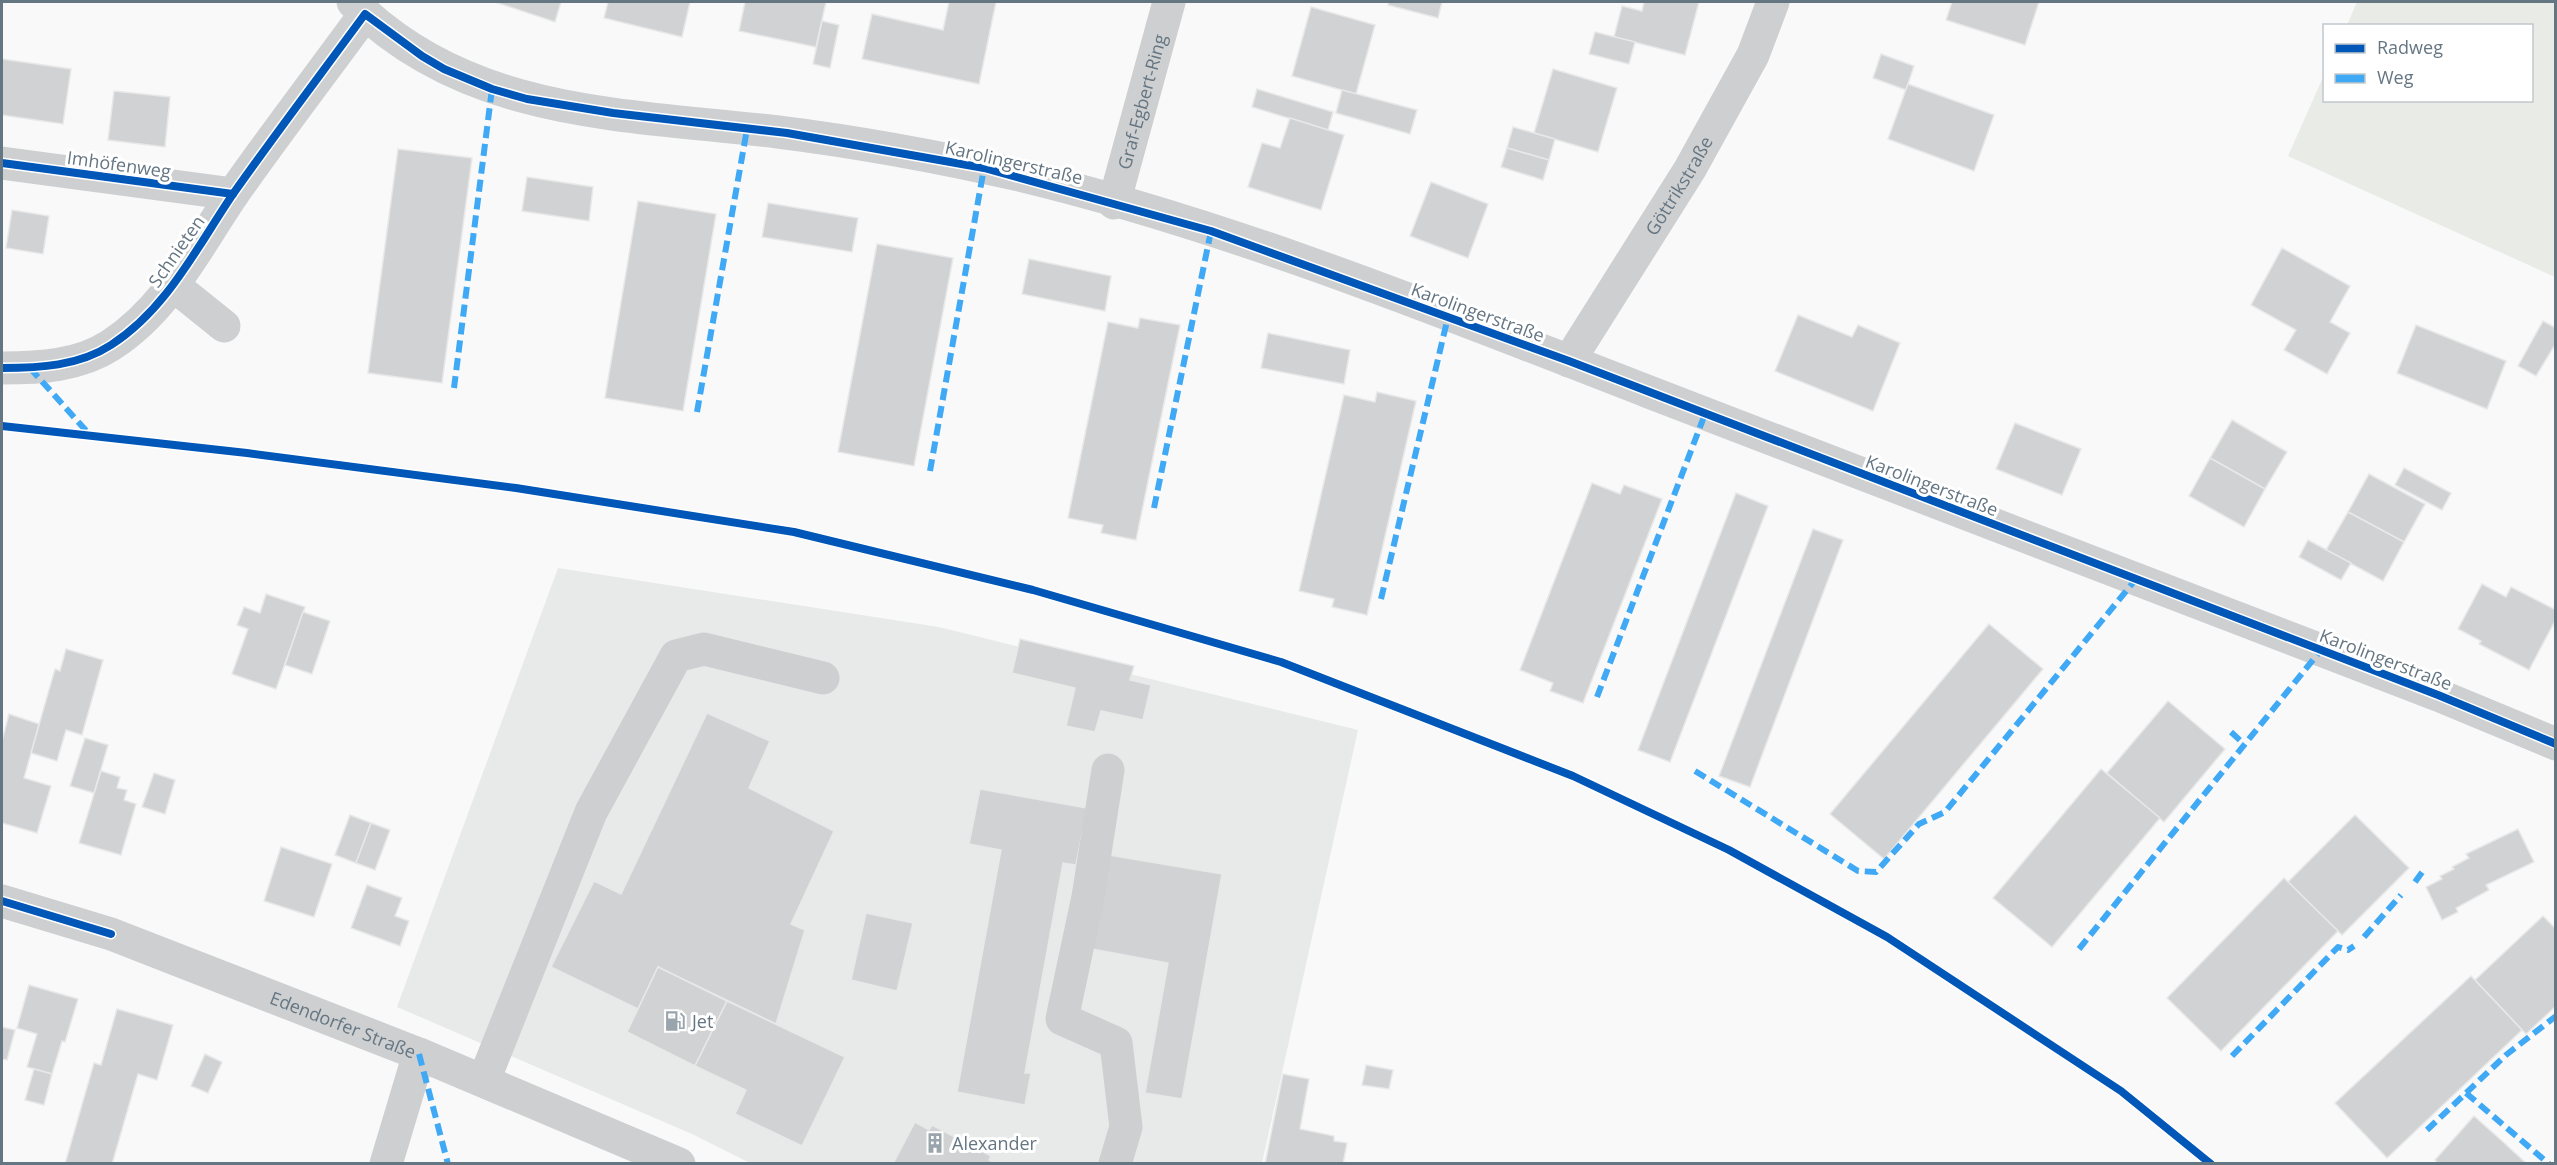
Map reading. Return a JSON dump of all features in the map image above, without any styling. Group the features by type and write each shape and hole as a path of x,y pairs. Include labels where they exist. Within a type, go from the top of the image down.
{"street":[{"name":"Graf-Egbert-Ring","path":"1114,202 1169,2"},
{"name":"Göttrikstraße","path":"1569,361 1690,169 1753,55 1773,2"},
{"name":"Karolingerstraße","path":"359,8 422,56 444,69 492,89 527,99 613,113 787,133 902,152 1024,177 1228,236 1569,361 2438,694 2555,744"},
{"name":"Schnieten","path":"2,368 65,364 96,354 143,319 173,285 359,8"},
{"name":"Imhöfenweg","path":"2,164 233,194"},
{"path":"173,285 224,326"},
{"path":"484,1080 591,812 676,656 704,649 824,678"},
{"path":"1108,770 1088,897 1062,1019 1116,1043 1126,1127 1115,1164"},
{"name":"Edendorfer Straße","path":"2,901 111,934 484,1080 679,1164"},
{"path":"386,1164 419,1054"}],"shaded area":[{"path":"2357,2 2555,2 2555,277 2288,156 2323,77 2323,102 2533,102 2533,24 2347,24"},
{"path":"558,568 939,627 1358,730 1262,1163 750,1163 692,1134 397,1007"}],"building":[{"path":"495,2 561,2 555,22"},
{"path":"608,2 690,2 682,37 604,18"},
{"path":"745,2 826,2 816,47 739,31"},
{"path":"949,2 996,2 979,84 862,59 872,14 943,30"},
{"path":"1389,2 1442,2 1438,18 1388,5"},
{"path":"1644,2 1699,2 1685,55 1614,37 1622,6 1642,11"},
{"path":"1952,2 2039,2 2025,45 1946,20"},
{"path":"1311,7 1375,25 1356,94 1292,76"},
{"path":"822,21 839,25 830,68 813,64"},
{"path":"1595,32 1635,42 1629,64 1589,54"},
{"path":"1881,54 1914,66 1906,90 1873,78"},
{"path":"2,59 71,69 63,124 2,115"},
{"path":"1553,69 1617,88 1598,152 1534,133"},
{"path":"1908,84 1994,115 1974,171 1888,139"},
{"path":"1257,89 1333,112 1328,130 1252,107"},
{"path":"1342,90 1417,110 1410,134 1336,113"},
{"path":"114,91 170,97 165,147 108,140"},
{"path":"1290,118 1344,135 1321,210 1248,187 1262,143 1280,148"},
{"path":"1513,127 1555,139 1549,160 1507,148"},
{"path":"1507,148 1549,160 1543,180 1501,167"},
{"path":"398,149 472,158 442,383 368,373"},
{"path":"527,177 593,187 589,221 522,211"},
{"path":"1431,182 1488,204 1468,258 1410,236"},
{"path":"638,201 716,214 683,411 605,398"},
{"path":"768,203 858,218 852,252 762,237"},
{"path":"12,210 49,216 43,254 6,248"},
{"path":"877,244 953,258 914,466 838,452"},
{"path":"2282,248 2350,286 2330,322 2350,333 2327,374 2284,350 2296,330 2251,305"},
{"path":"1029,259 1111,276 1105,311 1022,294"},
{"path":"1798,315 1852,337 1858,325 1900,343 1873,411 1775,371"},
{"path":"1140,318 1180,325 1136,540 1101,533 1103,525 1068,518 1108,322 1138,328"},
{"path":"2543,321 2556,328 2556,343 2536,376 2518,366"},
{"path":"2416,325 2506,361 2487,409 2397,373"},
{"path":"1268,333 1350,350 1344,384 1261,368"},
{"path":"1377,392 1416,401 1367,615 1332,607 1334,599 1299,591 1344,395 1375,402"},
{"path":"2232,420 2287,452 2265,489 2210,458"},
{"path":"2015,423 2081,449 2062,495 1996,469"},
{"path":"2210,458 2265,489 2244,527 2189,496"},
{"path":"2404,468 2451,493 2442,510 2395,485"},
{"path":"2369,474 2425,504 2404,542 2348,512"},
{"path":"1592,483 1620,494 1624,485 1662,499 1583,703 1550,691 1553,683 1520,670"},
{"path":"1736,493 1768,506 1670,762 1638,750"},
{"path":"2348,512 2404,542 2383,581 2326,550"},
{"path":"1813,529 1843,540 1750,787 1719,776"},
{"path":"2308,540 2351,563 2341,580 2299,557"},
{"path":"2482,584 2506,597 2511,587 2556,610 2556,619 2529,670 2479,644 2481,641 2458,629"},
{"path":"266,594 305,607 276,689 232,674 248,629 237,625 244,607 260,613"},
{"path":"303,612 330,621 312,674 285,665"},
{"path":"1989,624 2043,669 1884,859 1830,814"},
{"path":"1020,639 1134,666 1130,680 1151,685 1143,720 1101,711 1095,732 1066,726 1075,688 1012,673"},
{"path":"66,649 103,660 82,735 66,730 57,761 31,753 55,669 60,671"},
{"path":"2168,701 2225,749 2164,822 2107,773"},
{"path":"707,713 770,741 749,788 834,831 791,924 805,930 776,1024 658,967 638,1009 551,967 594,881 621,894"},
{"path":"9,714 39,724 24,778 51,786 37,833 2,823 2,741"},
{"path":"85,738 108,745 94,793 70,786"},
{"path":"2101,769 2160,818 2052,947 1993,898"},
{"path":"101,771 120,777 117,788 127,790 124,800 136,804 121,855 79,843"},
{"path":"154,773 175,780 165,814 142,807"},
{"path":"980,789 1087,808 1076,865 1063,863 1025,1073 1031,1073 1025,1105 957,1092 1001,850 969,844"},
{"path":"350,815 371,823 356,863 335,855"},
{"path":"2355,815 2409,868 2342,935 2288,882"},
{"path":"371,823 390,830 375,870 356,863"},
{"path":"2518,829 2534,862 2486,885 2489,890 2456,908 2458,912 2442,920 2426,887 2442,879 2440,876 2469,858 2466,854"},
{"path":"281,847 332,864 314,917 264,901"},
{"path":"1109,855 1222,874 1182,1099 1145,1093 1168,963 1092,949"},
{"path":"2284,878 2338,931 2221,1051 2167,998"},
{"path":"367,885 402,898 395,916 409,921 400,946 351,928"},
{"path":"866,913 913,923 897,991 851,980"},
{"path":"2543,916 2556,929 2556,1006 2526,1034 2475,980"},
{"name":"Jet","path":"658,967 727,1001 695,1066 627,1032"},
{"path":"2471,976 2522,1030 2387,1158 2335,1103"},
{"path":"29,985 78,999 65,1042 62,1041 52,1074 27,1067 37,1034 17,1028"},
{"path":"727,1001 845,1057 802,1146 735,1114 746,1090 695,1066"},
{"path":"117,1009 173,1025 157,1080 138,1074 112,1164 65,1164 94,1063 101,1065"},
{"path":"2,1027 15,1030 7,1060 2,1059"},
{"path":"205,1054 222,1062 208,1093 191,1086"},
{"path":"1366,1065 1393,1070 1389,1089 1362,1085"},
{"path":"34,1069 52,1074 44,1105 25,1100"},
{"path":"1283,1074 1309,1079 1300,1129 1334,1136 1334,1141 1347,1143 1343,1164 1265,1164"},
{"path":"2474,1116 2527,1164 2439,1164 2435,1160"},
{"name":"Alexander","path":"915,1122 929,1130 932,1125 991,1156 989,1160 996,1164 893,1164"}],"marked path":[{"path":"454,388 492,89"},
{"path":"697,412 747,129"},
{"path":"930,471 984,168"},
{"path":"1154,508 1211,231"},
{"path":"1381,599 1448,317"},
{"path":"30,368 90,435"},
{"path":"1597,697 1705,414"},
{"path":"1695,771 1858,871 1876,872 1919,824 1945,812 2136,579"},
{"path":"2079,949 2321,650"},
{"path":"2231,732 2244,744"},
{"path":"2415,882 2423,871"},
{"path":"2364,937 2401,895"},
{"path":"2232,1056 2338,947 2348,950 2354,946"},
{"path":"2427,1130 2506,1055 2556,1016"},
{"path":"419,1054 448,1164"},
{"path":"2466,1093 2549,1164"}],"cycle path":[{"path":"2,368 44,366 72,362 86,357 111,345 149,314 180,276 233,194 365,14 422,56 444,69 492,89 527,99 613,113 787,133 984,168 1211,231 1569,361 2438,695 2556,744"},
{"path":"2,163 233,194"},
{"path":"2,426 247,453 516,488 794,532 1033,590 1281,662 1573,776 1729,850 1887,937 2121,1091 2211,1164"},
{"path":"2,901 111,934"}],"place":[{"name":"Jet","path":"675,1021"},
{"name":"Alexander","path":"935,1143"}]}
